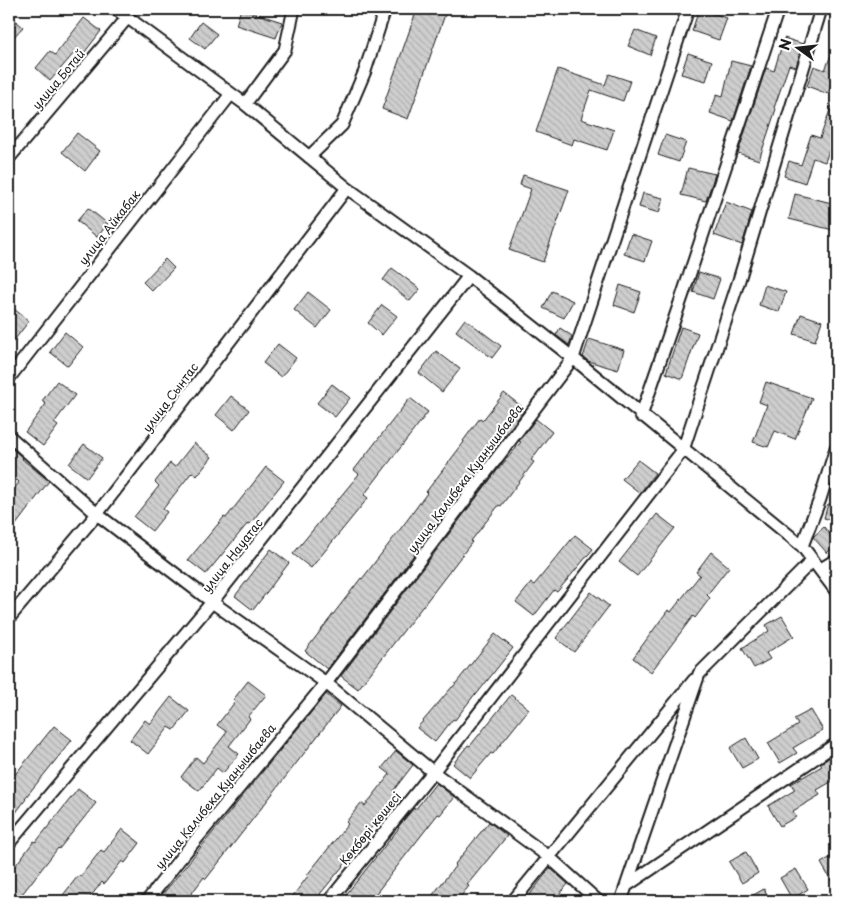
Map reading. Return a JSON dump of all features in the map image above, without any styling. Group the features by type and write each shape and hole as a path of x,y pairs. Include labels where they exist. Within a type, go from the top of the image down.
{"street":[{"path":"116,9 245,104 347,188 468,276 573,358 641,416 802,546 836,591"},
{"path":"245,104 285,50 294,9"},
{"path":"309,157 342,125 365,71 386,9"},
{"name":"улица Калибека Куанышбаева","path":"147,901 326,683 573,358 688,9"},
{"path":"641,416 684,294 778,9"},
{"name":"Көкбөрі көшесі","path":"329,901 433,772 683,450 739,280 822,9"},
{"name":"улица Ботай","path":"9,158 128,17"},
{"name":"улица Айкабак","path":"9,378 231,94"},
{"name":"улица Сынтас","path":"9,618 98,514 347,188"},
{"name":"улица Науатас","path":"9,843 212,602 468,276"},
{"path":"9,436 98,514 212,602 326,683 433,772 549,857 598,901"},
{"path":"802,546 820,499 836,448"},
{"path":"513,901 699,674 813,560"},
{"path":"821,570 836,560"},
{"path":"621,901 629,884 699,674"},
{"path":"629,884 836,744"}],"building":[{"path":"241,9 282,22 276,38 236,25"},
{"path":"417,9 447,9 408,119 382,109"},
{"path":"699,9 727,18 719,40 692,31"},
{"path":"9,15 23,27 9,42"},
{"path":"84,18 101,31 81,57 75,52 50,81 36,68 50,51 55,55"},
{"path":"201,22 217,34 205,49 190,38"},
{"path":"635,30 656,38 650,55 628,46"},
{"path":"784,38 803,44 796,67 789,65 759,160 738,153 766,68 774,71"},
{"path":"836,43 836,70 828,94 807,86 814,66 825,70"},
{"path":"688,53 712,61 706,81 681,74"},
{"path":"731,61 751,66 733,121 710,113 717,94 723,96"},
{"path":"558,69 605,85 609,74 630,81 623,101 591,90 581,119 614,130 607,150 574,139 572,145 536,132"},
{"path":"835,96 836,130 825,162 813,158 805,183 784,176 789,161 801,165 811,135 820,138"},
{"path":"77,133 100,151 85,171 62,152"},
{"path":"665,135 686,142 679,162 658,155"},
{"path":"688,168 715,174 706,201 681,195"},
{"path":"523,175 569,190 543,262 509,250 531,189 520,185"},
{"path":"643,193 663,198 659,213 639,207"},
{"path":"795,194 836,204 836,218 833,230 789,219"},
{"path":"726,202 752,212 742,245 714,235"},
{"path":"88,208 108,224 97,237 77,221"},
{"path":"631,234 652,241 645,261 624,254"},
{"path":"165,259 174,268 152,291 143,282"},
{"path":"392,268 420,289 410,301 383,280"},
{"path":"699,272 720,279 713,299 693,292"},
{"path":"620,285 641,292 634,312 614,305"},
{"path":"765,285 786,292 779,312 759,305"},
{"path":"552,291 573,301 564,318 543,308"},
{"path":"308,292 331,310 317,328 294,310"},
{"path":"9,305 29,321 9,347"},
{"path":"382,305 397,316 382,335 368,323"},
{"path":"801,314 822,321 815,341 794,334"},
{"path":"465,319 501,346 492,358 456,331"},
{"path":"681,327 698,333 682,379 666,373"},
{"path":"560,328 572,336 569,345 556,335"},
{"path":"65,332 83,347 68,366 50,352"},
{"path":"589,339 624,350 618,370 588,361 583,357"},
{"path":"278,344 296,358 281,377 263,363"},
{"path":"436,351 460,369 442,392 419,373"},
{"path":"57,381 75,395 54,423 58,426 43,446 25,432 46,404 42,401"},
{"path":"766,382 812,398 795,439 775,431 768,447 753,442 767,405 759,402"},
{"path":"332,384 350,398 335,417 317,403"},
{"path":"504,393 525,409 327,669 305,651 408,519 480,418 483,420"},
{"path":"231,396 249,410 234,430 216,415"},
{"path":"410,398 428,412 364,495 368,498 311,568 293,554 359,474 354,470"},
{"path":"536,419 552,432 531,460 534,462 358,689 341,676 496,472 521,442 519,441"},
{"path":"194,443 212,457 197,476 192,472 163,509 167,512 152,531 134,517 159,486 155,482 170,463 175,467"},
{"path":"84,444 102,458 87,478 69,464"},
{"path":"9,446 49,481 9,534 9,497 19,482 9,473"},
{"path":"638,460 655,473 640,493 622,479"},
{"path":"266,467 284,481 250,524 248,523 206,574 188,560 224,517 226,518"},
{"path":"828,504 836,506 836,521 824,518"},
{"path":"657,514 675,528 637,576 619,562"},
{"path":"824,527 836,542 827,553 813,537"},
{"path":"575,535 593,549 557,592 554,590 534,616 516,602 531,583 534,585"},
{"path":"271,549 289,563 253,610 235,596"},
{"path":"711,552 729,567 707,595 710,598 695,618 693,616 651,672 633,658 668,610 671,612 700,575 696,572"},
{"path":"591,592 609,606 574,652 556,638"},
{"path":"782,616 794,636 766,653 770,659 754,668 742,648 769,631 766,625"},
{"path":"495,634 513,648 476,695 455,720 453,719 435,742 417,728 453,687"},
{"path":"248,681 266,695 248,717 250,719 229,746 239,754 223,773 217,768 199,791 181,777 196,757 203,763 227,732 217,725"},
{"path":"326,694 341,706 206,879 204,877 186,901 157,901"},
{"path":"511,695 529,709 493,754 491,753 470,778 453,764"},
{"path":"171,697 189,711 174,730 169,727 148,754 130,740 145,720 150,724"},
{"path":"811,710 823,730 793,748 797,753 780,763 768,743 798,725 794,719"},
{"path":"54,726 72,740 25,798 9,822 9,782"},
{"path":"746,738 758,759 742,768 730,748"},
{"path":"396,751 413,765 393,791 402,799 387,818 382,814 360,842 362,843 320,894 322,896 318,901 289,901 307,875 348,824 346,822 361,803 365,806 390,774 382,768"},
{"path":"836,753 836,779 817,790 820,795 793,811 796,817 780,826 768,806 795,790 791,784 822,766 820,764"},
{"path":"436,783 454,797 440,815 438,814 370,901 341,901 398,827 414,808 415,810"},
{"path":"78,789 96,803 19,898 9,889 9,874"},
{"path":"489,822 507,836 467,885 469,886 457,901 428,901 455,864"},
{"path":"122,829 140,843 125,863 122,861 104,884 102,882 87,901 71,901 63,895 101,850 104,852"},
{"path":"746,852 758,873 742,883 729,862"},
{"path":"836,854 836,889 821,863"},
{"path":"550,868 568,884 554,901 525,901"},
{"path":"796,869 808,889 792,899 780,878"},
{"path":"764,889 771,901 743,901"}]}
